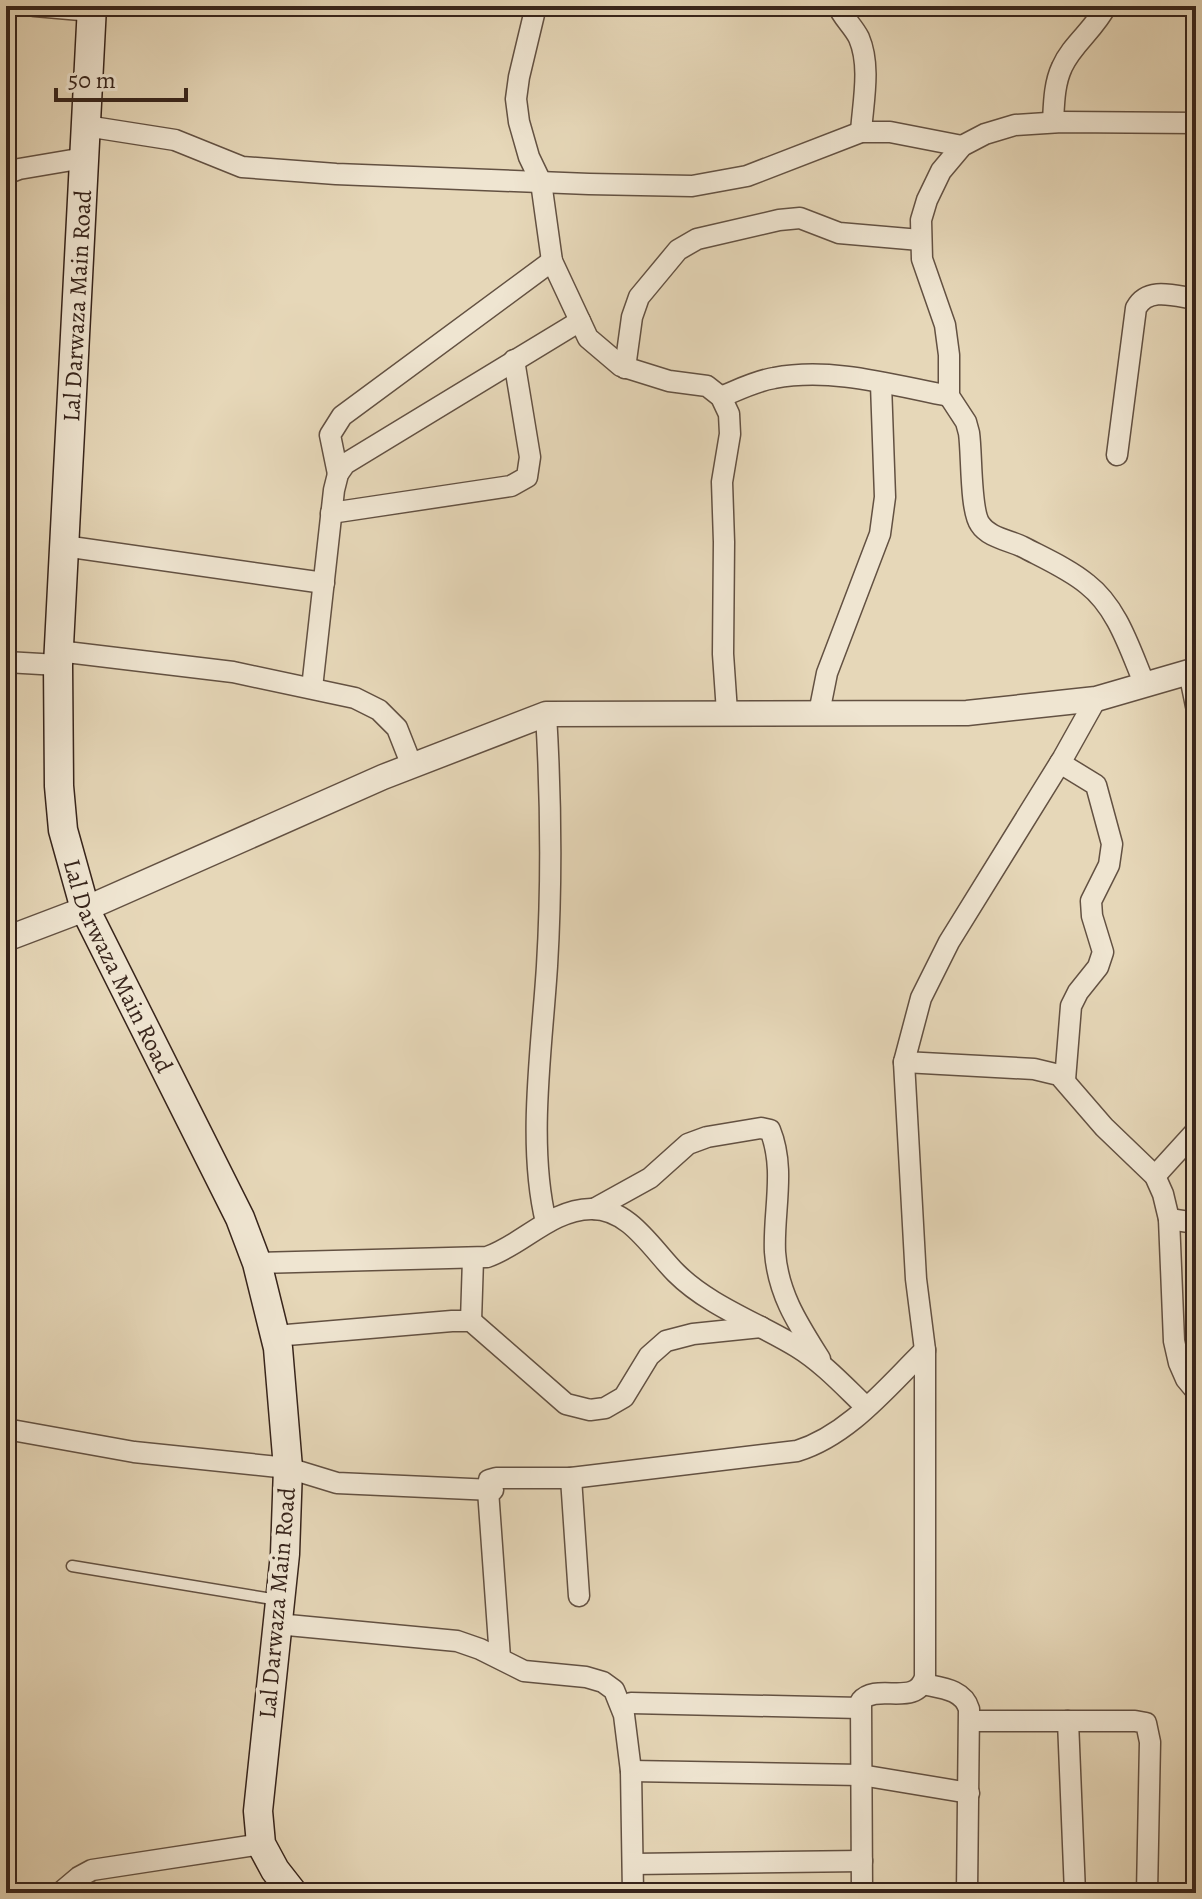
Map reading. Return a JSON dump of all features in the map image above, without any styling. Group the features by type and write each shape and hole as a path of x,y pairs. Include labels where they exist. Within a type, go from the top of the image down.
{"main road":[{"name":"Lal Darwaza Main Road","path":"92,8 58,658 59,786 63,830 85,909 240,1218 257,1263 275,1336 288,1468 285,1554 258,1811 261,1844 275,1870 293,1893"}],"street":[{"path":"35,6 92,8"},
{"path":"536,6 519,77 516,99 519,122 541,182 552,261 588,338 603,354 625,368 669,381 707,386 721,397 729,414 730,434 722,482 723,654 727,712"},
{"path":"838,6 857,33 862,48 865,78 861,132"},
{"path":"1053,122 1057,78 1062,65 1106,6"},
{"path":"1145,685 1117,620 1087,583 1021,546 992,535 980,526 976,518 969,433 949,396 945,325 928,282 920,240 921,220 941,171 962,146 985,134 1015,125 1053,122 1196,123"},
{"path":"86,126 175,140 242,167 336,174 692,186 747,176 861,132 890,132 962,146"},
{"path":"6,174 84,158"},
{"path":"625,368 639,297 678,250 697,239 800,218 839,233 920,240"},
{"path":"312,688 338,474 330,435 335,424 552,261"},
{"path":"1117,455 1136,308 1140,301 1152,294 1196,299"},
{"path":"338,474 356,455 580,321"},
{"path":"331,513 511,486 527,477 530,457 514,360"},
{"path":"721,397 756,382 805,374 841,376 949,396"},
{"path":"819,713 827,673 880,534 885,497 881,384"},
{"path":"64,546 324,583"},
{"path":"6,662 58,658 189,665 355,698 379,710 397,728 412,766"},
{"path":"6,939 85,909 412,766 546,714 967,713 1096,699 1192,671 1196,706"},
{"path":"923,1684 925,1350 916,1279 904,1062 921,998 949,942 1096,699"},
{"path":"546,714 550,787 550,915 536,1164 546,1222"},
{"path":"1060,763 1096,785 1112,844 1109,865 1091,901 1092,916 1103,947 1102,959 1071,1006 1065,1080"},
{"path":"904,1062 1048,1071 1065,1080 1104,1127 1155,1176 1169,1219 1174,1341 1182,1371 1196,1391"},
{"path":"594,1209 650,1178 679,1151 698,1140 761,1128 770,1130 779,1191 775,1253 782,1291 788,1308 824,1366"},
{"path":"1155,1176 1196,1131"},
{"path":"257,1263 473,1259 500,1252 546,1222 578,1210 607,1210 621,1216 679,1276 701,1293 797,1347 824,1366 866,1407"},
{"path":"1169,1219 1196,1223"},
{"path":"471,1321 473,1259"},
{"path":"275,1336 471,1321 566,1404 590,1410 605,1408 624,1397 649,1356 666,1341 693,1334 761,1327"},
{"path":"500,1658 488,1482 496,1478 571,1478 797,1451 825,1440 866,1407 925,1350"},
{"path":"6,1429 134,1452 288,1468 337,1483 490,1490"},
{"path":"571,1478 579,1596"},
{"path":"278,1612 469,1644 534,1673 586,1677 603,1682 614,1690 624,1715 631,1771 633,1893"},
{"path":"862,1893 860,1708 864,1697 869,1695 911,1692 923,1684"},
{"path":"923,1684 963,1697 967,1702 971,1721 967,1893"},
{"path":"631,1703 860,1708"},
{"path":"971,1721 1142,1721 1148,1727 1147,1893"},
{"path":"1068,1721 1075,1893"},
{"path":"631,1771 861,1775 969,1793"},
{"path":"60,1893 92,1870 261,1844"},
{"path":"633,1864 862,1861"}],"lane":[{"path":"72,1566 278,1612"}]}
